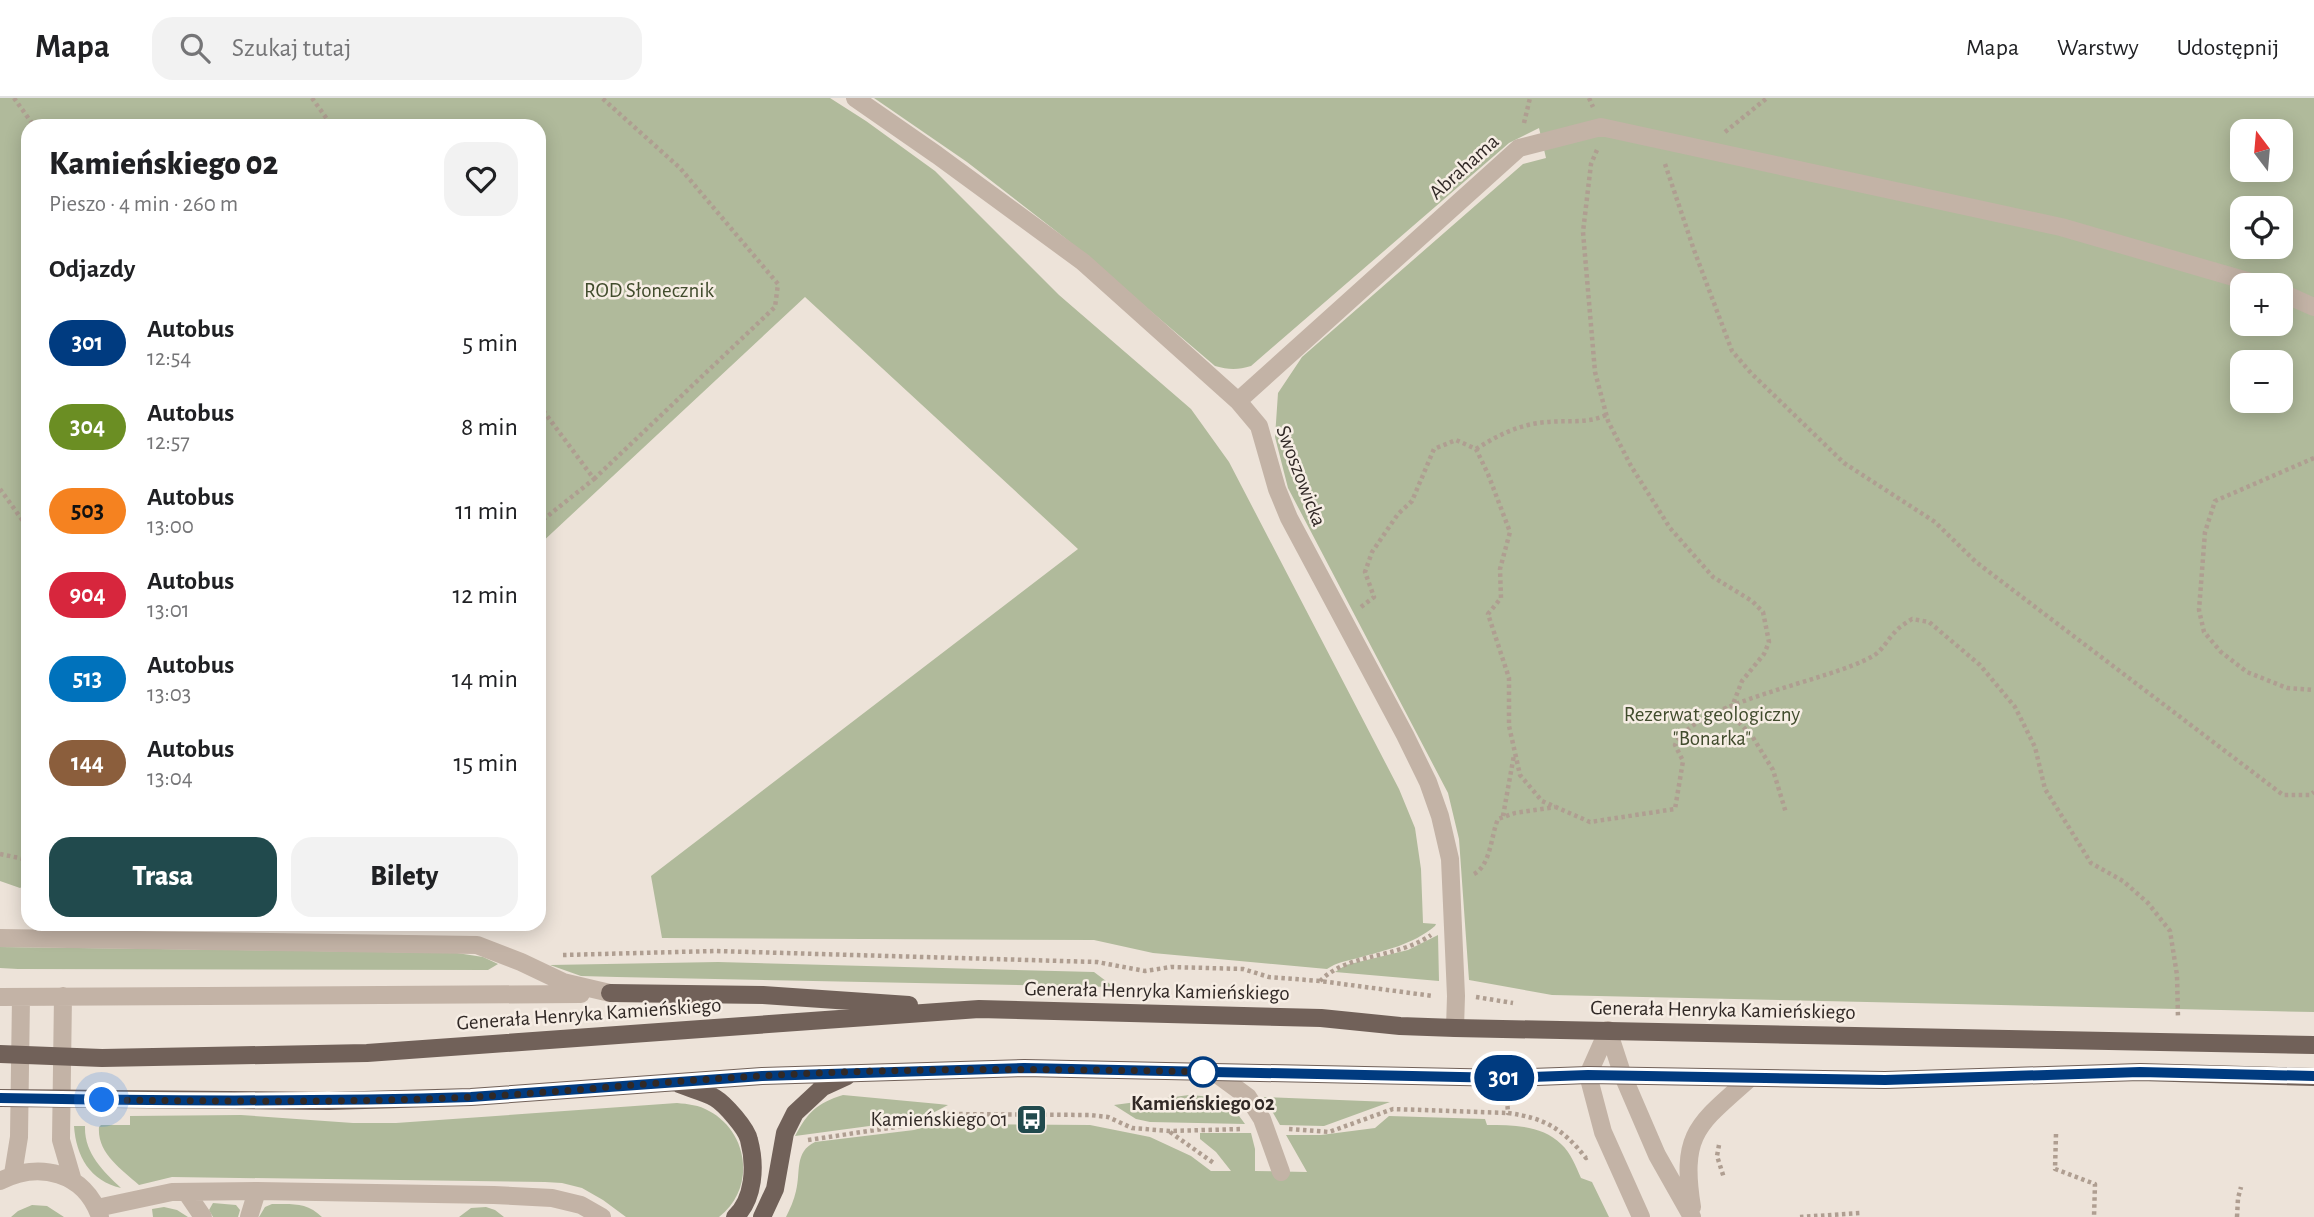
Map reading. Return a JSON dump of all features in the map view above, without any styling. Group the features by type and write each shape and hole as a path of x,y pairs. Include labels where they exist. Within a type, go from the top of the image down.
{"main road":[{"path":"610,993 763,995 979,1009"},
{"name":"Generała Henryka Kamieńskiego","path":"0,1054 102,1058 368,1053 979,1009 1307,1018 1455,1028 2314,1045"},
{"path":"0,1098 329,1101 471,1097 673,1081 857,1072 1024,1068 1507,1078 1588,1075 1885,1080 2140,1072 2314,1077"},
{"path":"762,1217 775,1189 785,1133 795,1113 823,1087 857,1072"},
{"path":"673,1081 716,1098 749,1138 753,1172 745,1207 734,1217"}],"street":[{"name":"Swoszowicka","path":"855,98 1083,262 1238,401 1259,426 1277,489 1289,518 1405,735 1428,782 1443,827 1450,859 1455,1028"},
{"name":"Abrahama","path":"1238,401 1519,148 1601,127 2061,227 2230,276"},
{"path":"2293,298 2314,307"},
{"path":"0,937 477,945 522,962 563,982 610,993"},
{"name":"Generała Henryka Kamieńskiego","path":"0,997 610,993"},
{"path":"63,996 61,1140 73,1181"},
{"path":"7,1178 19,1138 21,997"},
{"path":"1608,1030 1588,1075 1603,1132 1641,1217"},
{"path":"1608,1030 1623,1076 1657,1155 1693,1217"},
{"path":"1213,1072 1248,1097 1265,1128 1281,1172"},
{"path":"1693,1217 1689,1188 1690,1149 1694,1137 1706,1118 1750,1078"},
{"path":"7,1178 34,1170 54,1172 73,1181 87,1192 99,1212 159,1194 257,1191 552,1198 581,1205 602,1217"},
{"path":"248,1217 257,1191"},
{"path":"186,1192 203,1217"}],"path":[{"path":"14,98 29,119"},
{"path":"312,98 327,119"},
{"path":"546,517 594,479 775,307 778,284 680,168 602,98"},
{"path":"1706,149 1767,98"},
{"path":"1612,130 1597,150 1591,164 1583,232 1595,372 1606,415 1631,466 1670,527 1713,577 1752,601 1763,612 1769,642 1764,654 1742,681 1732,705"},
{"path":"1656,138 1732,351 1751,373 1844,463 1935,522 1976,562 2283,795 2310,795 2314,792"},
{"path":"546,414 594,479"},
{"path":"1476,449 1501,433 1530,424 1581,421 1606,415"},
{"path":"1343,620 1374,597 1365,572 1372,552 1398,514 1412,501 1434,449 1456,440 1476,449 1510,532 1500,569 1501,598 1488,614 1509,678 1509,726 1520,775 1542,801 1590,822 1675,809 1683,761 1675,745 1680,736 1724,707 1804,682 1876,655 1896,630 1912,619 1929,622 1980,665 2015,707 2035,747 2045,789 2091,863 2123,881 2148,903 2170,932 2178,1018"},
{"path":"2314,458 2215,501 2205,532 2199,610 2204,632 2221,652 2247,672 2287,688 2314,690"},
{"path":"0,489 21,518"},
{"path":"1724,707 1752,737 1773,771 1786,813"},
{"path":"1503,816 1515,751"},
{"path":"1451,885 1479,871 1498,819 1555,807"},
{"path":"0,853 21,858"},
{"path":"1320,981 1343,964 1405,949 1424,940 1439,928"},
{"path":"555,955 742,952 1097,962 1145,971 1171,967 1243,969 1269,977 1435,996"},
{"path":"1471,997 1508,1003"},
{"path":"1507,1102 1508,1113"},
{"path":"798,1146 809,1139 914,1124 947,1114 1090,1115 1108,1117 1132,1128 1169,1131 1265,1128 1329,1132 1393,1109 1526,1115 1554,1125 1586,1158 1595,1154"},
{"path":"1169,1131 1215,1164"},
{"path":"2056,1134 2055,1169 2095,1184 2094,1217"},
{"path":"1721,1136 1717,1156 1724,1178"},
{"path":"2237,1217 2241,1187"},
{"path":"1800,1217 1861,1213"}],"green space":[{"name":"ROD Słonecznik","path":"0,98 830,98 935,171 1059,295 1191,409 1229,462 1399,789 1415,828 1421,869 1423,923 1436,924 1426,933 1408,942 1338,963 1327,969 1153,953 1094,940 662,938 651,876 1078,549 805,297 546,538 546,119 21,119 21,887 0,881"},
{"name":"Rezerwat geologiczny \"Bonarka\"","path":"874,98 2314,98 2314,1012 1552,995 1469,980 1459,839 1448,793 1288,488 1275,437 1278,393 1302,357 1523,164 1546,158 1539,128 1509,143 1251,366 1229,369 1215,366 1065,238 967,162"},
{"path":"1438,935 1439,981 1335,972 1346,965 1408,950"},
{"path":"0,947 457,953 483,957 498,964 488,970 18,969 0,968"},
{"path":"718,962 1094,972 1114,987 581,976 550,965"},
{"path":"843,1095 948,1105 914,1120 795,1136 814,1110 826,1101"},
{"path":"1189,1095 1222,1101 1245,1124 1150,1122 1136,1119 1114,1105"},
{"path":"1264,1097 1390,1102 1324,1126 1280,1125"},
{"path":"677,1103 697,1106 722,1120 733,1132 739,1146 743,1177 739,1192 719,1217 626,1217 582,1188 545,1182 172,1177 139,1185 111,1160 99,1136 101,1125 130,1125 130,1116 241,1115 353,1123 396,1123"},
{"path":"1389,1116 1485,1119 1487,1125 1516,1126 1545,1133 1565,1148 1581,1178 1592,1182 1609,1217 786,1217 795,1194 801,1157 808,1146 815,1142 914,1130 935,1124 1090,1125 1150,1137 1191,1156 1211,1171 1231,1171 1216,1152 1200,1139 1200,1133 1251,1133 1255,1149 1255,1171 1307,1172 1286,1135 1321,1135 1375,1128"},
{"path":"74,1126 85,1126 91,1153 101,1168 121,1188 101,1180 87,1166 78,1147"},
{"path":"213,1203 236,1205 240,1210 238,1217 213,1217 209,1210"},
{"path":"272,1204 305,1206 322,1217 259,1217 265,1207"},
{"path":"32,1205 47,1206 64,1217 11,1217"},
{"path":"164,1207 177,1210 188,1217 153,1217 152,1209"},
{"path":"486,1207 504,1217 459,1217 471,1208"}],"bus line":[{"name":"301","path":"0,1098 304,1101 424,1099 762,1076 1024,1068 1507,1078 1588,1075 1885,1080 2140,1072 2314,1076"}],"place":[{"name":"Kamieńskiego 02","path":"1203,1072"},
{"name":"Kamieńskiego 01","path":"1031,1119"}],"route":[{"path":"102,1100 329,1101 471,1097 673,1081 857,1072 1024,1068 1213,1072 1203,1072"}]}
